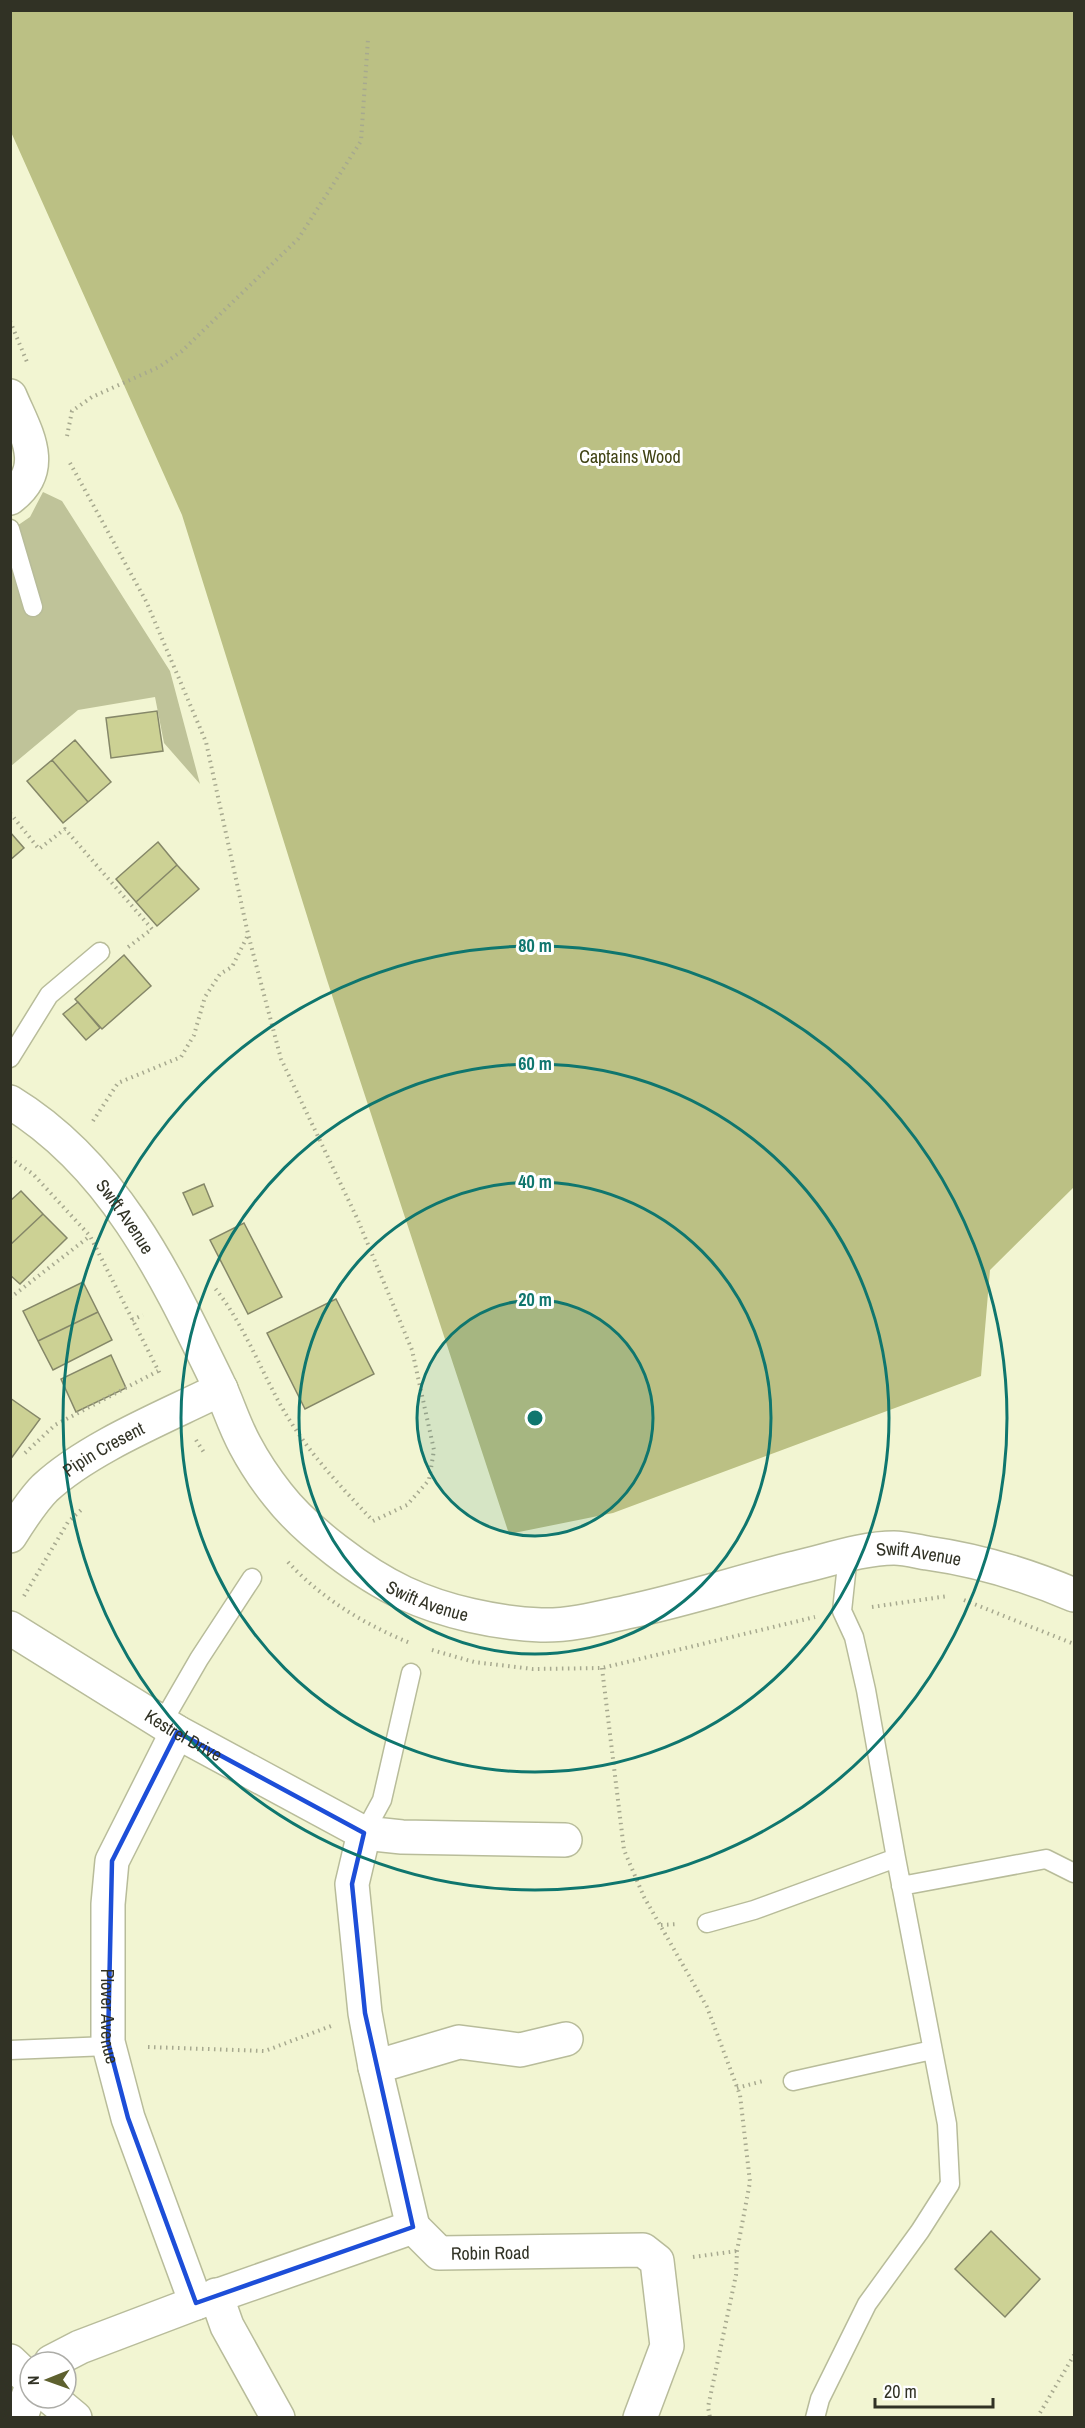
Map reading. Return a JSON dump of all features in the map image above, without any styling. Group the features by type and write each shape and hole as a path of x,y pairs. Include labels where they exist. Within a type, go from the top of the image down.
{"street":[{"path":"10,396 32,450 30,476 10,498"},
{"name":"Swift Avenue","path":"10,1102 27,1112 68,1148 104,1185 126,1213 152,1252 178,1300 221,1389 245,1446 278,1495 328,1544 404,1593 452,1610 505,1621 544,1625 597,1618 848,1555 894,1548 962,1558 1049,1584 1074,1595"},
{"name":"Pipin Cresent","path":"10,1536 44,1490 66,1470 122,1438 221,1389"},
{"name":"Kestrel Drive","path":"15,1615 169,1728 364,1833"},
{"name":"Plover Avenue","path":"169,1728 112,1862 108,1904 108,2046 128,2118 206,2299 227,2326 278,2418"},
{"path":"74,2350 206,2299 413,2227 375,2067 365,2013 352,1884 364,1833 402,1837 565,1840"},
{"path":"375,2067 459,2042 520,2050 566,2038"},
{"name":"Robin Road","path":"413,2227 439,2253 643,2250 657,2261"},
{"path":"640,2418 667,2346 657,2261"}],"lane":[{"path":"10,529 33,607"},
{"path":"10,1058 49,995 100,952"},
{"path":"815,2418 820,2399 867,2304 950,2184 947,2124 854,1637 842,1611 848,1555"},
{"path":"169,1728 199,1659 252,1578"},
{"path":"364,1833 382,1800 411,1673"},
{"path":"707,1923 754,1910 896,1858"},
{"path":"901,1886 1046,1859 1074,1873"},
{"path":"10,2050 108,2046"},
{"path":"793,2081 932,2050"}],"path":[{"path":"66,441 72,411 92,397 159,367 182,351 298,239 361,141 368,39"},
{"path":"10,321 28,364"},
{"path":"69,462 146,601 206,742 248,934 281,1059 357,1218 412,1350 434,1450 429,1480 406,1505 373,1521 333,1478 295,1430 231,1308 212,1284 178,1300"},
{"path":"10,813 39,849 66,829 153,928 125,950 100,952"},
{"path":"68,1148 93,1120 118,1083 181,1057 194,1035 205,997 220,974 232,967 248,934"},
{"path":"10,1158 33,1174 90,1236 158,1371"},
{"path":"10,1298 90,1236"},
{"path":"186,1445 196,1440"},
{"path":"15,1615 68,1522 84,1507"},
{"path":"602,1668 624,1851 644,1897 706,2007 740,2095 750,2182 737,2252 736,2275 708,2407 710,2418"},
{"path":"108,2046 265,2051 365,2013"},
{"path":"657,2261 737,2252"},
{"path":"1037,2418 1074,2355"}],"highlighted area":[{"path":"177,1732 364,1833 352,1884 365,2013 413,2227 196,2303 128,2118 108,2042 112,1861"}],"green space":[{"name":"Captains Wood","path":"10,11 1074,11 1074,1187 990,1270 981,1376 613,1513 509,1534 327,980 182,515 11,132"},
{"path":"43,492 62,501 170,671 200,784 164,743 155,697 78,710 11,766 11,530 30,517"}],"building":[{"path":"157,711 163,751 111,758 106,718"},
{"path":"75,740 111,782 88,802 52,760"},
{"path":"52,760 88,802 63,823 27,781"},
{"path":"10,832 24,848 10,860"},
{"path":"158,842 177,865 136,902 116,879"},
{"path":"177,865 199,889 157,926 136,902"},
{"path":"124,955 151,986 102,1029 75,999"},
{"path":"78,1002 100,1028 86,1040 63,1014"},
{"path":"204,1184 213,1206 193,1215 183,1193"},
{"path":"21,1191 43,1214 10,1245 10,1201"},
{"path":"43,1214 67,1238 20,1284 10,1275 10,1245"},
{"path":"244,1223 282,1297 248,1314 210,1240"},
{"path":"83,1282 98,1312 38,1341 23,1311"},
{"path":"336,1299 374,1374 305,1409 267,1333"},
{"path":"98,1312 112,1340 53,1370 38,1341"},
{"path":"111,1355 126,1388 76,1412 61,1379"},
{"path":"10,1398 40,1419 10,1460"},
{"path":"991,2231 1040,2279 1005,2317 955,2269"}]}
